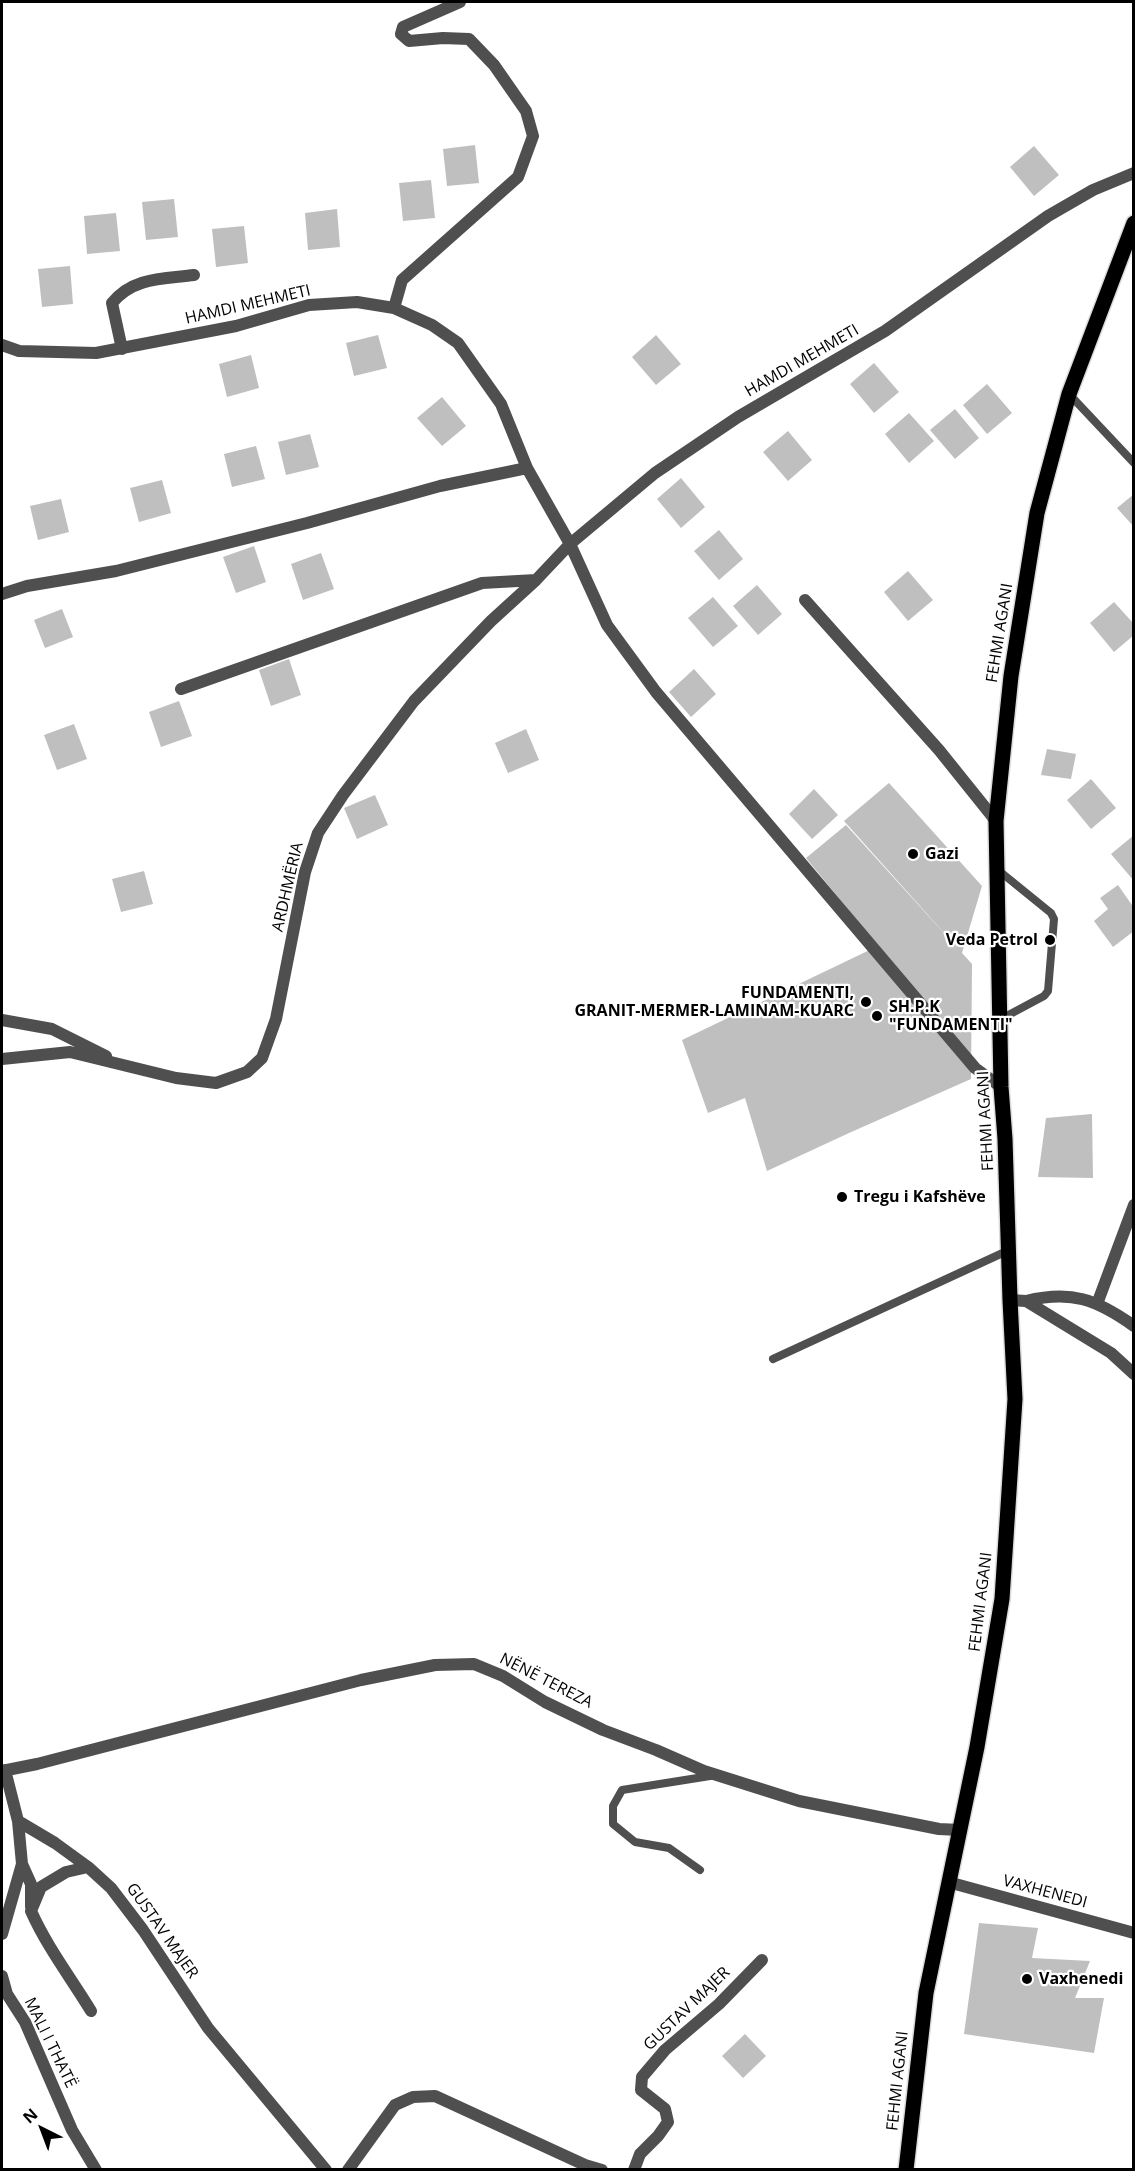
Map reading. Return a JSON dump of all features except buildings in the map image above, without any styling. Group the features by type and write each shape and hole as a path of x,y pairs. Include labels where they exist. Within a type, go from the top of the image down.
{"main road":[{"name":"FEHMI AGANI","path":"906,2169 926,1993 977,1747 1002,1599 1015,1399 1001,1087 996,821 1011,676 1037,513 1069,394 1134,223"}],"street":[{"path":"393,308 402,280 518,177 533,136 526,111 494,65 469,39 443,38 409,41 402,34 403,27 460,2"},
{"name":"HAMDI MEHMETI","path":"2,345 19,351 96,353 236,326 309,305 357,302 393,308 432,325 458,343 501,404 527,468 570,544 655,473 738,417 885,331 1048,216 1093,190 1134,173"},
{"path":"122,349 112,303 121,291 143,281 194,275"},
{"path":"2,594 27,586 127,568 307,523 440,486 527,468"},
{"path":"570,544 608,625 656,692 975,1068 1001,1087"},
{"name":"ARDHMËRIA","path":"2,1059 70,1052 176,1078 216,1083 247,1072 262,1058 276,1019 305,872 318,833 343,795 414,701 570,544"},
{"path":"181,689 482,583 536,580"},
{"path":"805,600 939,750 996,821"},
{"path":"2,1020 52,1029 125,1066"},
{"path":"1097,1304 1134,1204"},
{"path":"1010,1300 1026,1301 1064,1295 1097,1304 1134,1326"},
{"path":"1026,1301 1111,1353 1134,1374"},
{"name":"NËNË TEREZA","path":"2,1934 22,1864 18,1821 3,1770 37,1764 361,1680 435,1665 474,1664 503,1676 545,1702 603,1730 715,1775 798,1801 928,1827 960,1830"},
{"name":"GUSTAV MAJER","path":"18,1821 55,1843 88,1867 111,1888 143,1930 208,2028 326,2169"},
{"path":"22,1864 30,1884 31,1911 43,1938 65,1968 91,2011"},
{"path":"31,1911 41,1887 66,1872 88,1867"},
{"name":"VAXHENEDI","path":"948,1882 1134,1933"},
{"name":"GUSTAV MAJER","path":"634,2169 640,2154 668,2122 665,2109 641,2090 642,2077 665,2050 719,2004 762,1959"},
{"name":"MALI I THATË","path":"2,1976 7,1994 25,2022 72,2130 96,2169"},
{"path":"348,2169 395,2105 414,2097 435,2096 585,2165 602,2169"}],"lane":[{"path":"1069,394 1134,463"},
{"path":"997,869 1051,913 1054,919 1048,991 1044,996 1001,1019"},
{"path":"773,1359 1007,1251"},
{"path":"700,1870 669,1848 635,1842 613,1824 613,1806 622,1790 715,1775"}],"place":[{"name":"Gazi","path":"913,854"},
{"name":"Veda Petrol","path":"1050,940"},
{"name":"FUNDAMENTI, GRANIT-MERMER-LAMINAM-KUARC","path":"866,1002"},
{"name":"SH.P.K \"FUNDAMENTI\"","path":"877,1016"},
{"name":"Tregu i Kafshëve","path":"842,1197"},
{"name":"Vaxhenedi","path":"1027,1979"}]}
